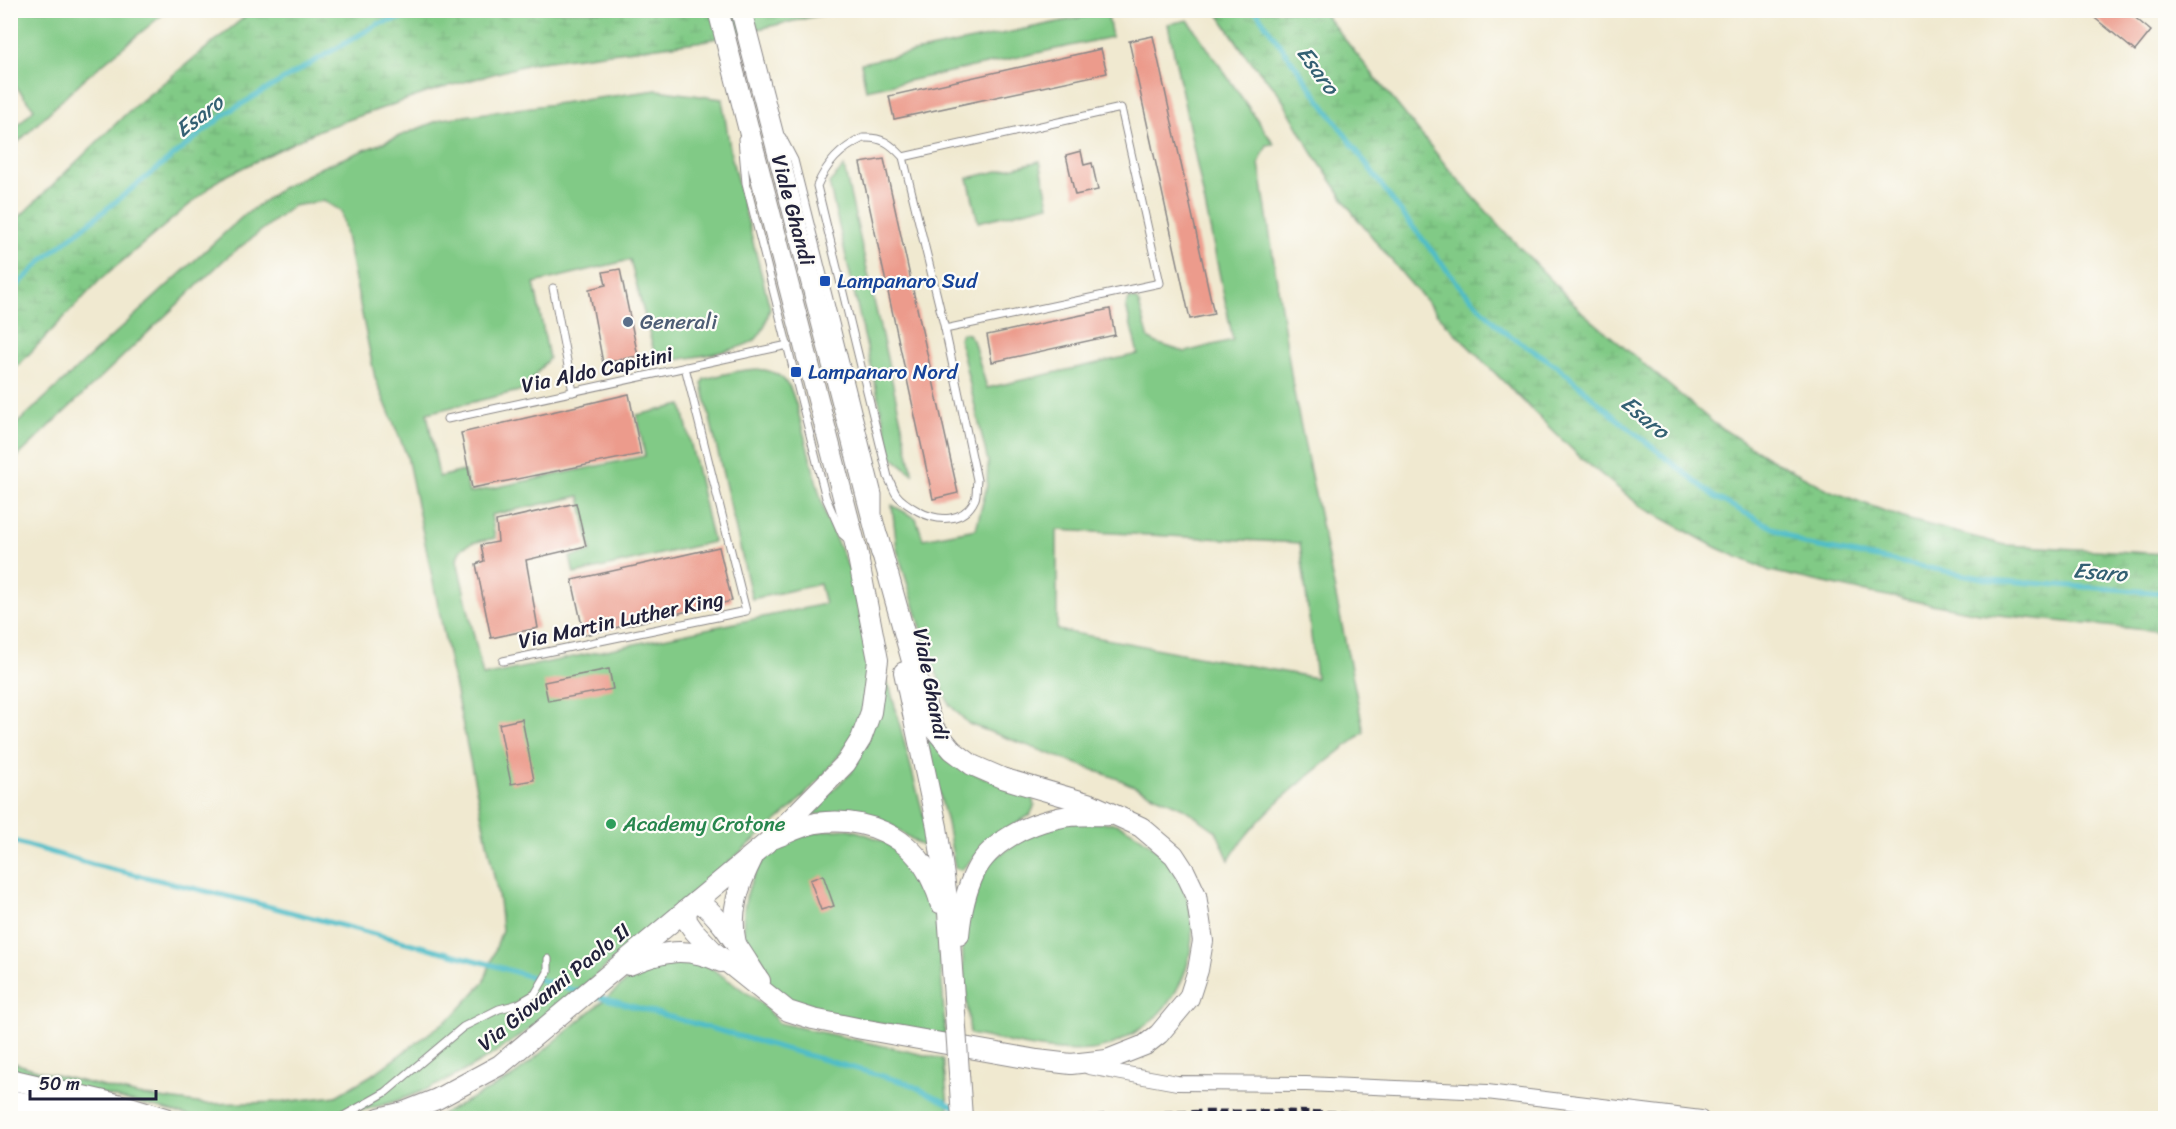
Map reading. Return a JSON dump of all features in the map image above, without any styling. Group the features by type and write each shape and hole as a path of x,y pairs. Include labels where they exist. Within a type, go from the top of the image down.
{"street":[{"name":"Viale Ghandi","path":"718,10 856,547 921,756"},
{"name":"Viale Ghandi","path":"741,10 878,538 921,756"},
{"path":"878,538 912,662 933,727 952,750 972,765 1002,778 1091,804 1141,827 1174,855 1196,895 1203,941 1198,970 1189,998 1159,1034 1144,1045 1107,1060 1071,1064"},
{"path":"735,958 734,906 741,882 763,846 846,763 861,739 871,712 878,660 856,547"},
{"path":"921,756 937,827 946,886 962,1119"},
{"path":"953,983 961,914 968,888 975,870 989,854 1008,838 1034,824 1060,817 1111,814"},
{"path":"763,846 812,824 839,822 869,825 902,843 928,872 939,898 953,983"},
{"name":"Via Giovanni Paolo II","path":"379,1119 437,1099 500,1065 763,846"},
{"path":"692,906 706,905 717,918 735,958 773,1000 788,1011 813,1019 1177,1083 1306,1084 1487,1092 1701,1119"},
{"path":"612,971 662,953 678,951 718,960 735,958"},
{"path":"10,1079 130,1107 166,1119"},
{"path":"10,1100 105,1119"}],"lane":[{"path":"736,86 746,183 826,498 842,534 856,547"},
{"path":"763,98 794,160 878,494 878,538"},
{"path":"903,157 1122,108 1160,284 945,328"},
{"path":"862,138 882,138 903,157 945,328 977,480 975,498 967,509 955,518 941,520 928,516 897,496 888,477 817,186 825,168 838,152 862,138"},
{"path":"553,288 573,392"},
{"path":"834,319 848,315"},
{"name":"Via Aldo Capitini","path":"447,420 788,345"},
{"name":"Via Martin Luther King","path":"503,661 746,611 685,367"},
{"path":"340,1119 386,1092 463,1027 499,1009 518,1004 535,994 548,972 548,959"}],"green space":[{"path":"11,10 167,11 83,80 11,149 11,132 34,109 11,80"},
{"path":"252,11 839,11 704,41 533,63 435,90 319,130 220,179 100,280 11,373 11,225 130,110"},
{"path":"1216,11 1322,11 1448,168 1504,231 1582,312 1715,424 1767,457 1831,491 1906,519 2005,545 2165,554 2165,632 1979,613 1770,571 1717,548 1642,507 1582,459 1555,433 1448,326 1405,277 1355,216 1312,152 1278,92 1247,57"},
{"path":"1107,12 1112,37 866,90 861,63"},
{"path":"1188,20 1274,144 1267,145 1259,163 1294,393 1364,732 1273,807 1256,824 1229,860 1216,831 1183,808 1118,779 969,724 949,704 929,654 897,549 892,505 916,518 923,539 976,529 987,486 988,462 959,338 962,333 968,334 973,340 987,388 1138,354 1126,306 1130,298 1137,300 1139,304 1149,339 1159,344 1185,352 1233,340 1168,24","holes":["1057,530 1300,543 1316,678 1057,630"]},
{"path":"657,90 722,99 732,160 770,308 760,335 750,343 725,351 657,363 630,260 534,283 549,358 523,390 427,413 439,477 464,471 469,493 645,456 637,415 682,405 713,542 574,574 570,557 591,552 580,496 491,515 495,538 466,546 457,560 483,676 825,604 820,584 752,599 702,384 704,379 726,373 761,369 781,377 791,390 826,518 852,575 870,668 866,698 858,727 845,748 796,804 548,1015 489,1056 427,1090 369,1109 344,1114 292,1119 240,1120 190,1116 11,1072 11,1062 138,1095 205,1104 282,1102 336,1096 375,1073 454,1015 484,982 502,930 499,900 407,456 375,378 341,211 324,201 293,206 225,259 11,463 11,429 242,217 282,188 322,167 442,119"},
{"path":"1040,161 1049,205 978,222 968,178"},
{"path":"844,167 913,474 892,457 829,183"},
{"path":"885,682 890,688 930,840 924,847 889,824 868,815 841,813 806,815 851,773 865,745"},
{"path":"922,726 936,748 957,766 1032,797 1035,805 1030,815 999,834 961,870 955,868 947,823"},
{"path":"1048,822 1110,823 1135,833 1171,865 1184,889 1191,915 1192,941 1187,967 1176,992 1159,1014 1137,1031 1116,1043 1098,1049 1076,1051 1046,1049 970,1034 962,935 986,864"},
{"path":"849,829 892,846 907,857 926,886 936,925 945,1036 796,1006 785,1000 773,988 751,956 744,935 744,911 749,887 760,865 776,849 795,838 816,832"},
{"path":"691,962 708,966 760,1002 779,1023 943,1059 949,1113 902,1118 427,1118 440,1115 511,1078 628,980 667,964"}],"building":[{"path":"2085,10 2126,10 2151,31 2135,51"},
{"path":"1153,36 1214,314 1190,319 1129,41"},
{"path":"1101,49 1107,73 894,119 889,96"},
{"path":"1081,151 1084,165 1092,163 1098,190 1075,195 1066,155"},
{"path":"884,159 958,493 933,499 860,163"},
{"path":"620,269 638,356 603,363 589,289 606,285 603,272"},
{"path":"1110,309 1115,335 992,362 987,335"},
{"path":"629,394 641,454 472,488 461,433"},
{"path":"576,503 586,546 526,560 538,628 491,638 476,564 484,561 481,545 498,542 496,521"},
{"path":"719,547 732,601 584,635 572,580"},
{"path":"609,669 613,689 548,701 544,682"},
{"path":"522,719 534,780 511,784 499,724"},
{"path":"823,875 834,906 821,910 810,880"}],"waterway":[{"name":"Esaro","path":"10,293 45,258 228,112 378,24 435,10"},
{"name":"Esaro","path":"1255,10 1398,208 1462,289 1503,331 1557,366 1616,418 1715,497 1804,544 1992,580 2166,593"},
{"path":"10,840 94,865 248,901 489,964 580,992"},
{"path":"592,995 907,1083 957,1108"}],"railway":[{"path":"1070,1118 1164,1113 1258,1112 1352,1113 1446,1118"}],"place":[{"name":"Lampanaro Sud","path":"825,281"},
{"name":"Generali","path":"628,322"},
{"name":"Lampanaro Nord","path":"796,372"},
{"name":"Academy Crotone","path":"611,824"}]}
